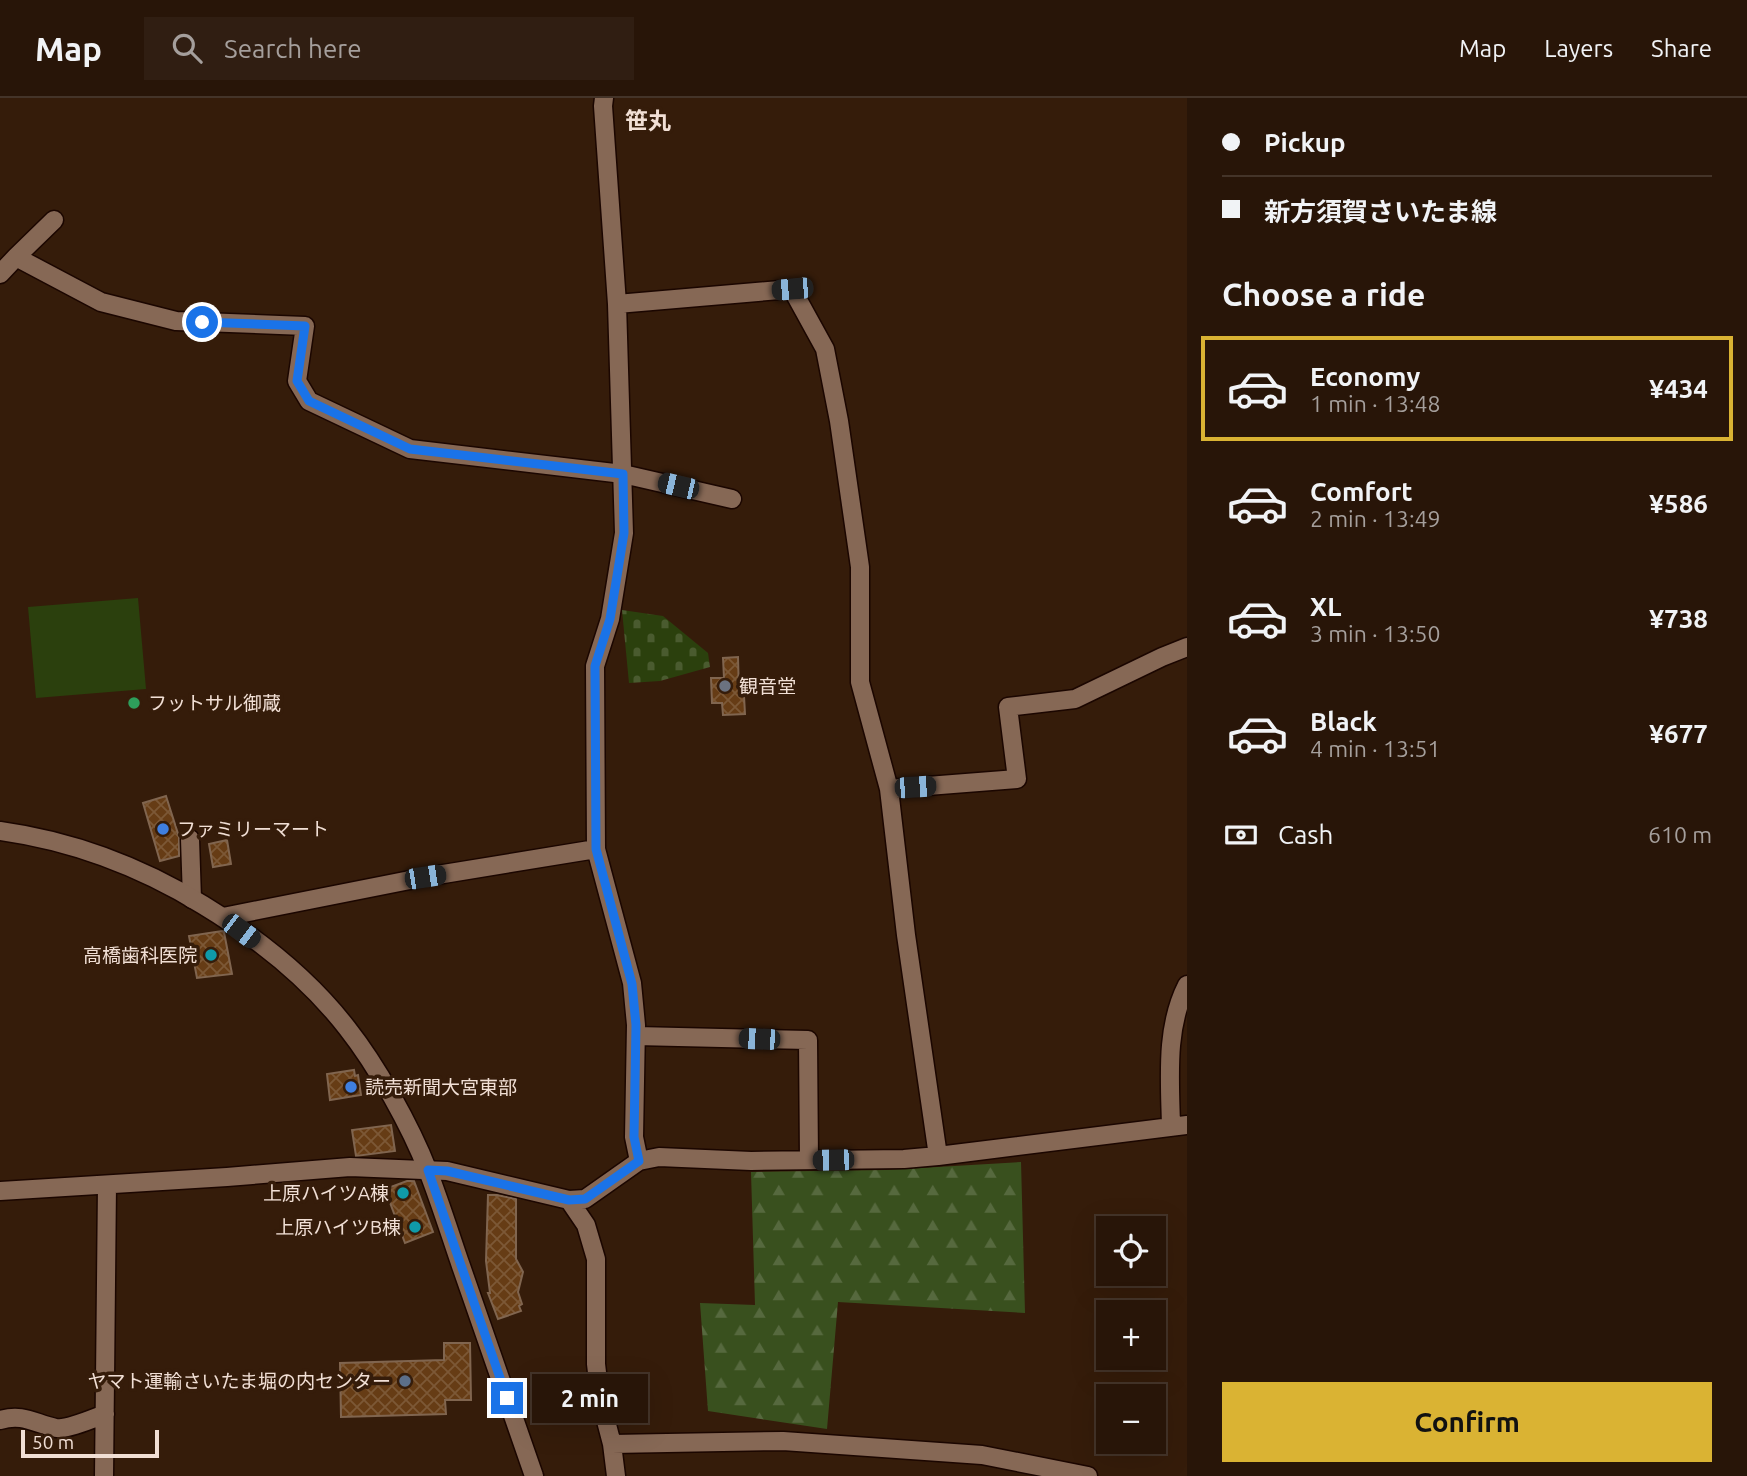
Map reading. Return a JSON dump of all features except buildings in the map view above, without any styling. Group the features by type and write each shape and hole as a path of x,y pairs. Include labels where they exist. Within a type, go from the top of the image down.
{"street":[{"path":"604,98 617,304 624,533 610,619 595,666 596,849 632,984 636,1025 634,1137 639,1161"},
{"path":"0,274 54,220"},
{"path":"16,257 101,302 176,321 305,326 297,381 309,401 410,449 623,474 732,499"},
{"path":"617,304 792,289 825,349 839,421 860,567 860,681 889,789 906,935 938,1156"},
{"path":"889,789 1017,779 1008,706 1076,699 1162,657 1187,648"},
{"path":"0,831 92,853 129,866 192,898 223,917 290,969 347,1028 395,1104 428,1170 534,1476"},
{"path":"190,839 192,898"},
{"path":"223,917 425,877 596,849"},
{"path":"0,1191 351,1167 447,1171 569,1200 585,1199 639,1161 659,1157 751,1161 904,1159 1179,1126 1170,1061 1173,1024 1187,985"},
{"path":"636,1036 808,1040 809,1160"},
{"path":"104,1476 107,1185"},
{"path":"569,1200 586,1225 596,1259 596,1364 616,1476"},
{"path":"0,1420 27,1418 59,1429 105,1414"},
{"path":"612,1444 796,1442 982,1455 1088,1476"}],"green space":[{"path":"138,598 146,689 36,698 28,607"},
{"path":"622,610 663,616 708,653 710,667 660,681 629,683"},
{"path":"1021,1162 1025,1313 838,1302 827,1429 708,1411 700,1303 755,1305 751,1172 886,1170"}],"place":[{"name":"観音堂","path":"725,686"},
{"name":"フットサル御蔵","path":"134,703"},
{"name":"ファミリーマート","path":"163,829"},
{"name":"高橋歯科医院","path":"211,955"},
{"name":"読売新聞大宮東部","path":"351,1087"},
{"name":"上原ハイツA棟","path":"403,1193"},
{"name":"上原ハイツB棟","path":"415,1227"},
{"name":"ヤマト運輸さいたま堀の内センター","path":"405,1381"}],"district":[{"name":"笹丸","path":"648,121"}],"route":[{"path":"202,322 305,326 297,381 309,401 410,449 623,474 624,533 610,619 595,666 596,849 632,984 636,1025 634,1137 639,1161 585,1199 569,1200 447,1171 428,1170 507,1398"}]}
